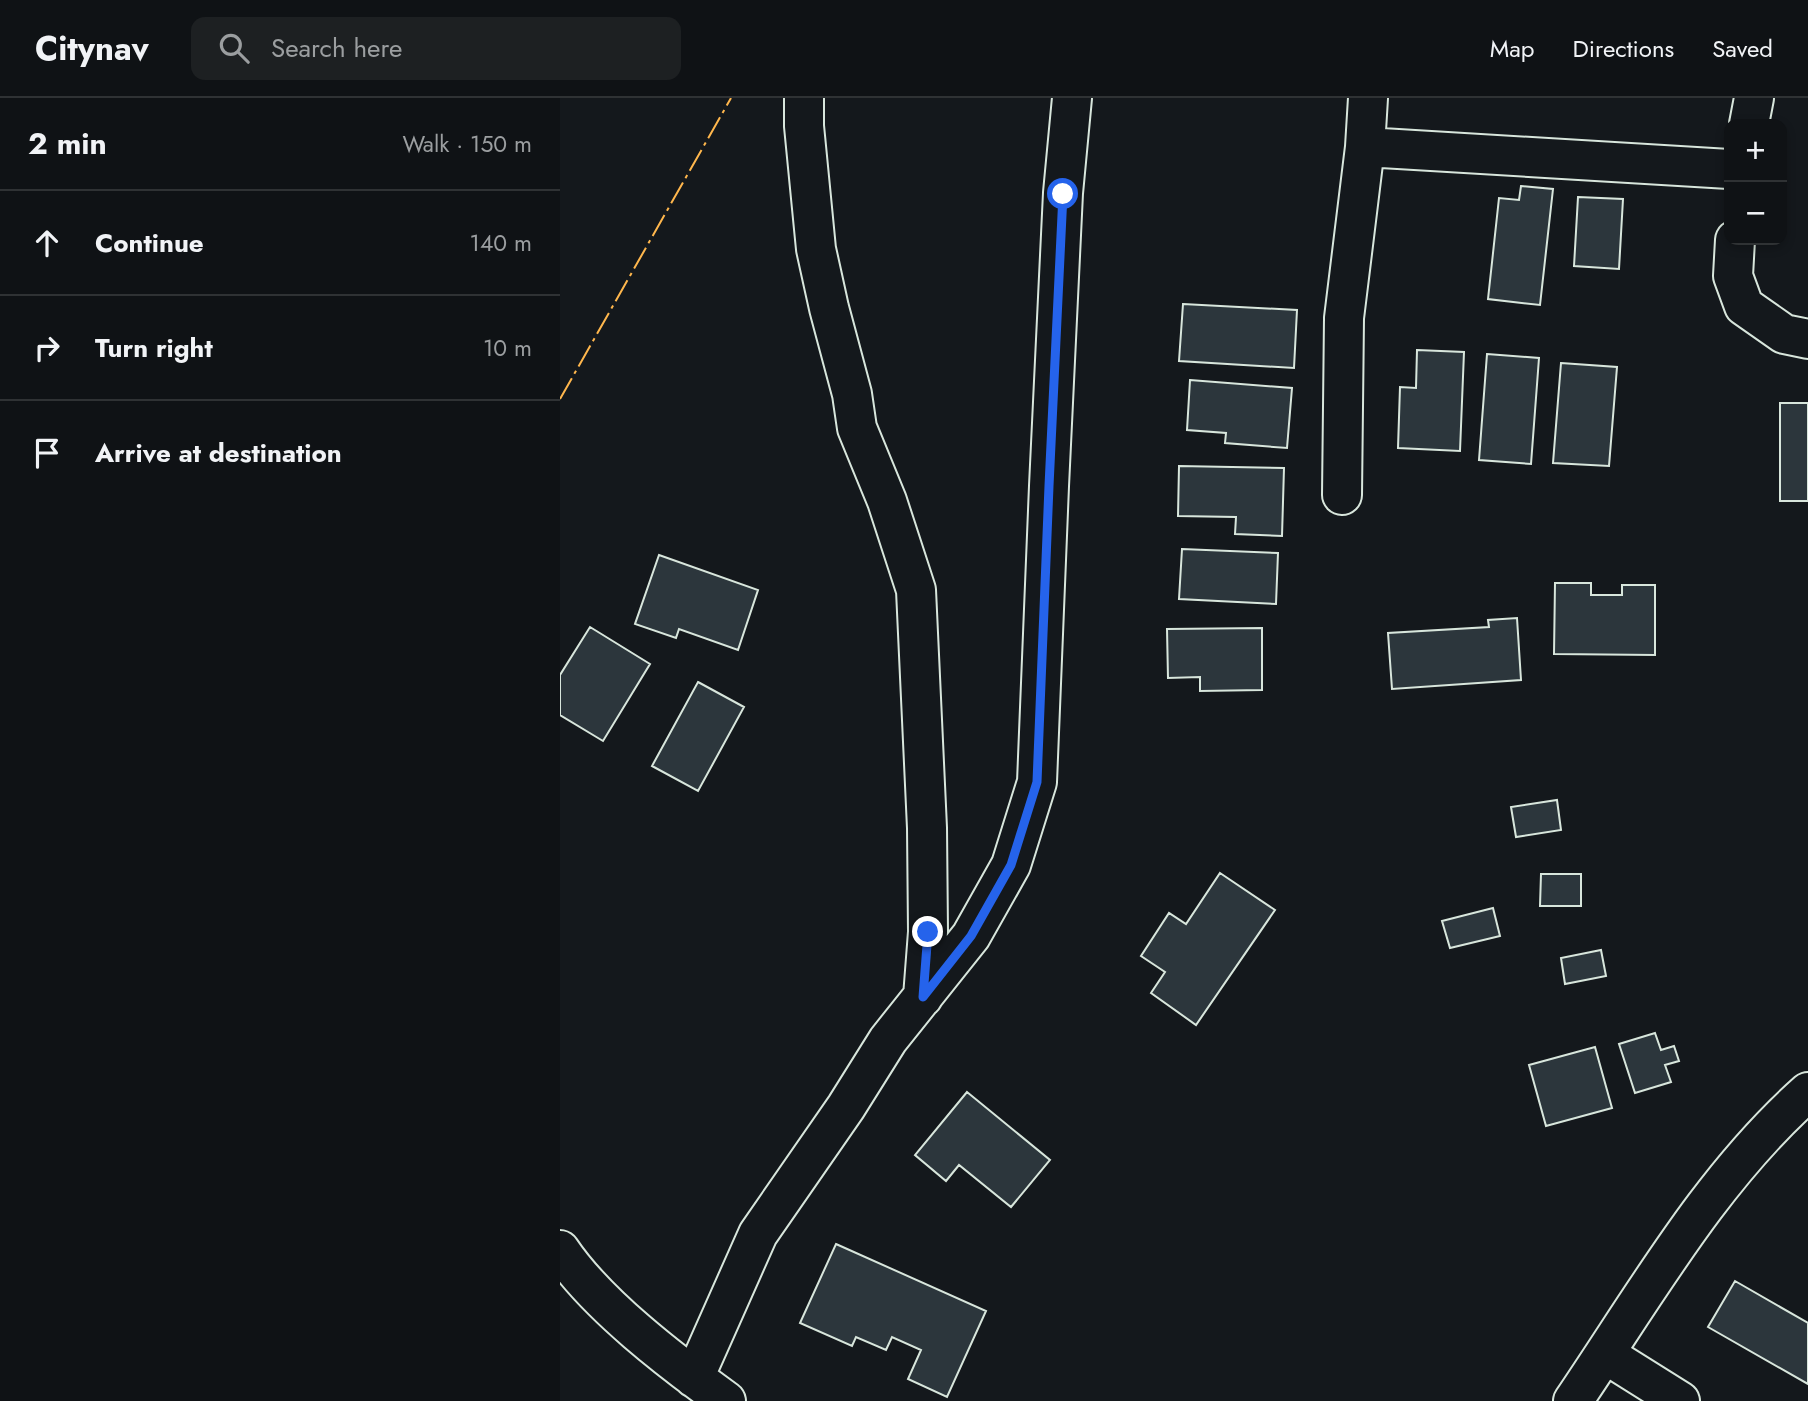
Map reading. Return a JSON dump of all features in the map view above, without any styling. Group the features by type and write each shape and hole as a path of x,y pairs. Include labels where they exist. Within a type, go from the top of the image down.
{"street":[{"path":"804,98 804,126 816,249 829,308 852,394 857,428 887,501 916,590 927,828 928,932 923,997"},
{"path":"694,1378 758,1234 846,1107 888,1040 971,936 1011,865 1037,782 1063,194 1072,98"},
{"path":"1342,495 1344,318 1365,147 1368,98"},
{"path":"1750,119 1754,98"},
{"path":"1365,147 1724,169"},
{"path":"1735,245 1732,276 1745,306 1784,334 1808,339"},
{"path":"1573,1401 1690,1225 1776,1120 1808,1093"},
{"path":"560,1250 573,1269 626,1322 726,1401"},
{"path":"1605,1354 1680,1401"}],"building":[{"path":"1521,186 1553,189 1540,305 1488,299 1499,198 1519,200"},
{"path":"1578,197 1623,199 1619,269 1574,266"},
{"path":"1183,304 1297,310 1294,368 1179,361"},
{"path":"1417,350 1464,352 1460,451 1398,448 1400,387 1416,388"},
{"path":"1487,354 1539,358 1531,464 1479,460"},
{"path":"1561,363 1617,367 1609,466 1553,463"},
{"path":"1190,380 1292,388 1287,448 1225,443 1226,433 1187,430"},
{"path":"1780,403 1808,403 1808,501 1780,501"},
{"path":"1179,466 1284,468 1282,536 1235,534 1236,517 1178,516"},
{"path":"1182,549 1278,553 1276,604 1179,599"},
{"path":"659,555 758,590 738,650 679,629 676,638 635,624"},
{"path":"1555,583 1591,583 1591,595 1622,595 1622,585 1655,585 1655,655 1554,654"},
{"path":"1517,618 1521,680 1392,689 1388,633 1489,627 1488,620"},
{"path":"590,627 650,664 603,741 560,715 560,675"},
{"path":"1262,628 1262,690 1200,691 1200,677 1168,678 1167,629"},
{"path":"698,682 744,707 698,791 652,766"},
{"path":"1557,800 1561,830 1516,837 1511,807"},
{"path":"1220,873 1275,910 1196,1025 1151,993 1165,972 1141,956 1169,913 1186,924"},
{"path":"1541,874 1581,874 1581,906 1540,906"},
{"path":"1493,908 1500,936 1450,948 1442,921"},
{"path":"1601,950 1606,976 1565,984 1561,958"},
{"path":"1655,1033 1661,1050 1674,1046 1679,1061 1665,1065 1671,1082 1635,1093 1619,1044"},
{"path":"1595,1047 1612,1108 1546,1126 1529,1065"},
{"path":"967,1092 1050,1160 1011,1207 959,1165 946,1181 915,1155"},
{"path":"836,1244 986,1311 947,1397 908,1379 921,1350 892,1337 886,1350 856,1337 852,1346 800,1323"},
{"path":"1735,1281 1808,1323 1808,1384 1708,1327"}],"power":[{"path":"560,399 731,98"}],"route":[{"path":"928,932 923,997 971,936 1011,865 1037,782 1063,194"}]}
